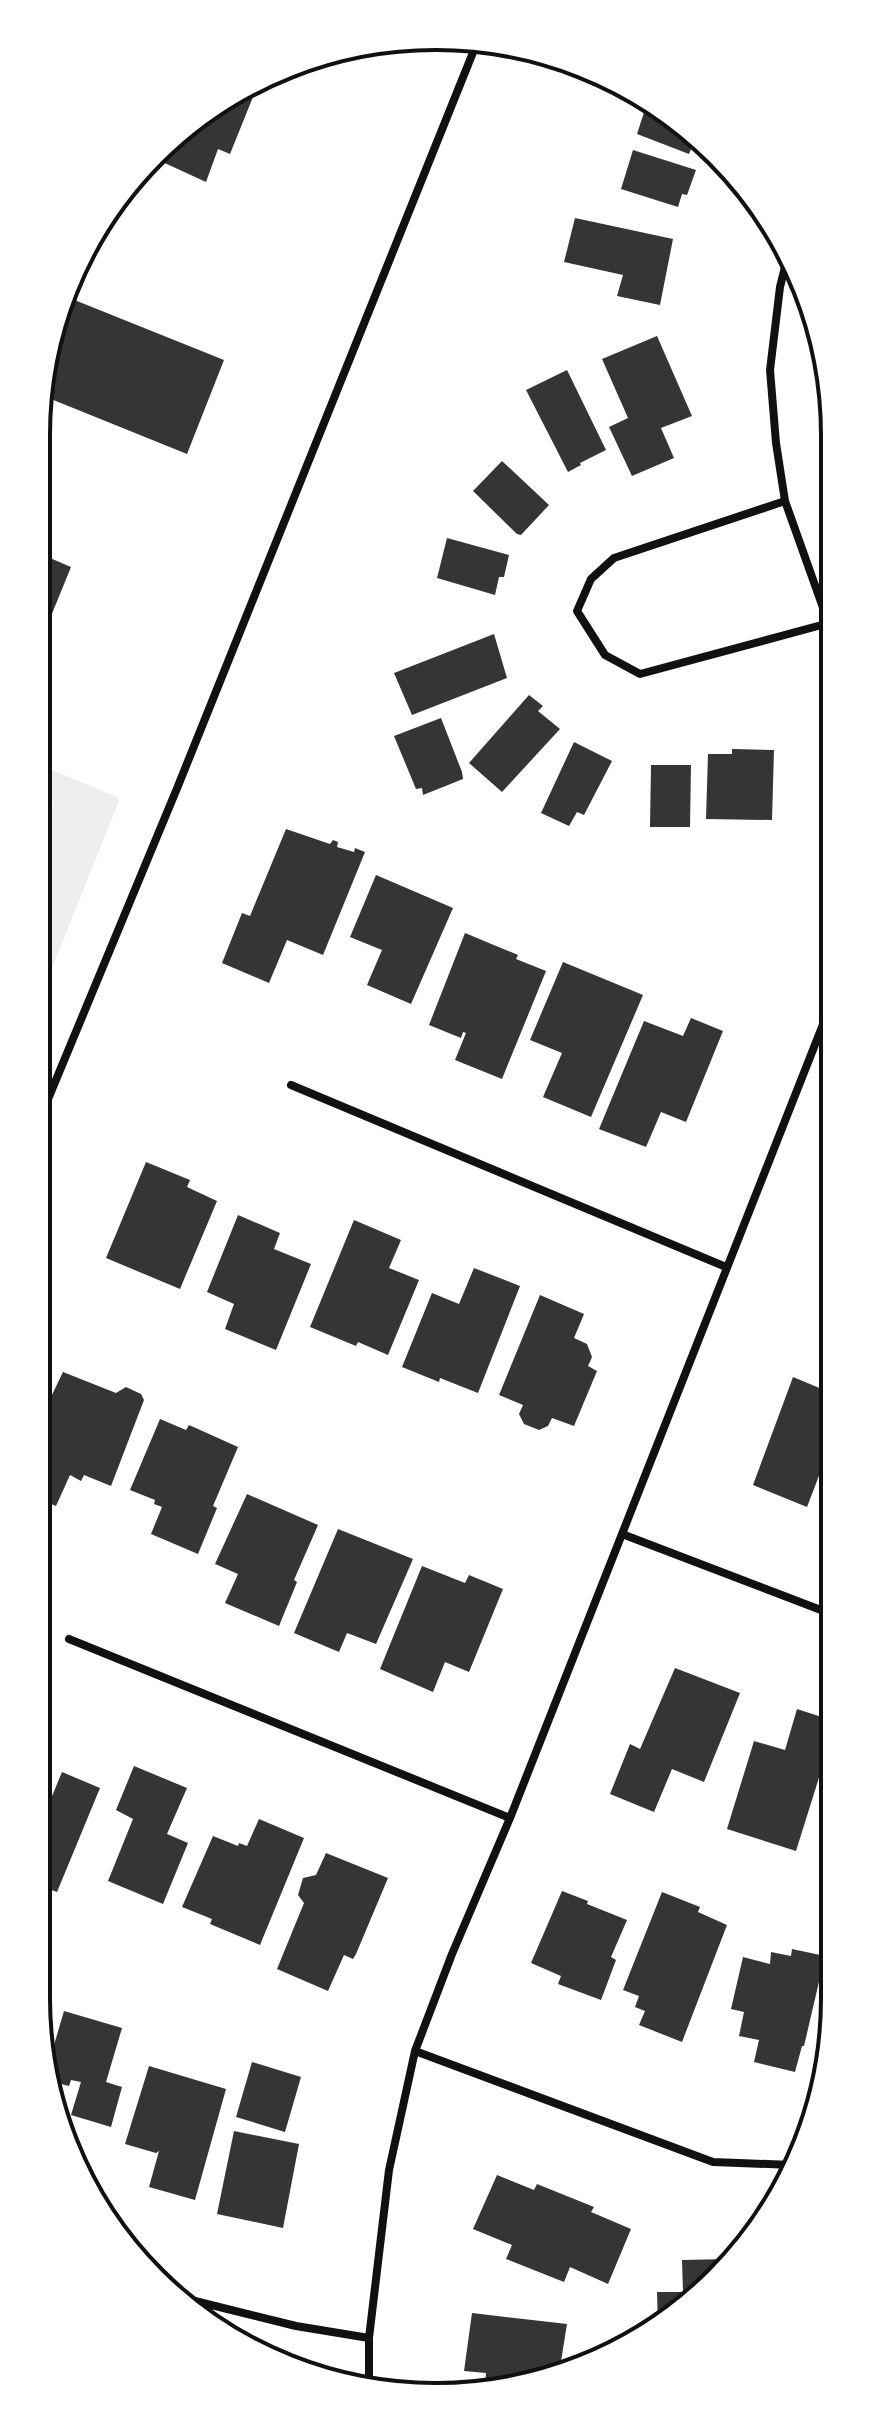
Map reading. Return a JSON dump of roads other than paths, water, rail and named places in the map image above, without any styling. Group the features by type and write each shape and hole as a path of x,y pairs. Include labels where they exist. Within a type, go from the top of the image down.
{"street":[{"path":"50,1094 178,786 473,52"},
{"path":"784,271 770,370 776,443 785,501 821,601"},
{"path":"785,501 614,558 591,579 577,611 605,655 640,674 821,625"},
{"path":"369,2377 369,2338 389,2170 415,2051 821,1029"},
{"path":"291,1085 726,1267"},
{"path":"622,1534 821,1610"},
{"path":"69,1639 510,1818"},
{"path":"415,2051 713,2162 783,2165"},
{"path":"200,2302 296,2326 369,2338"}]}
